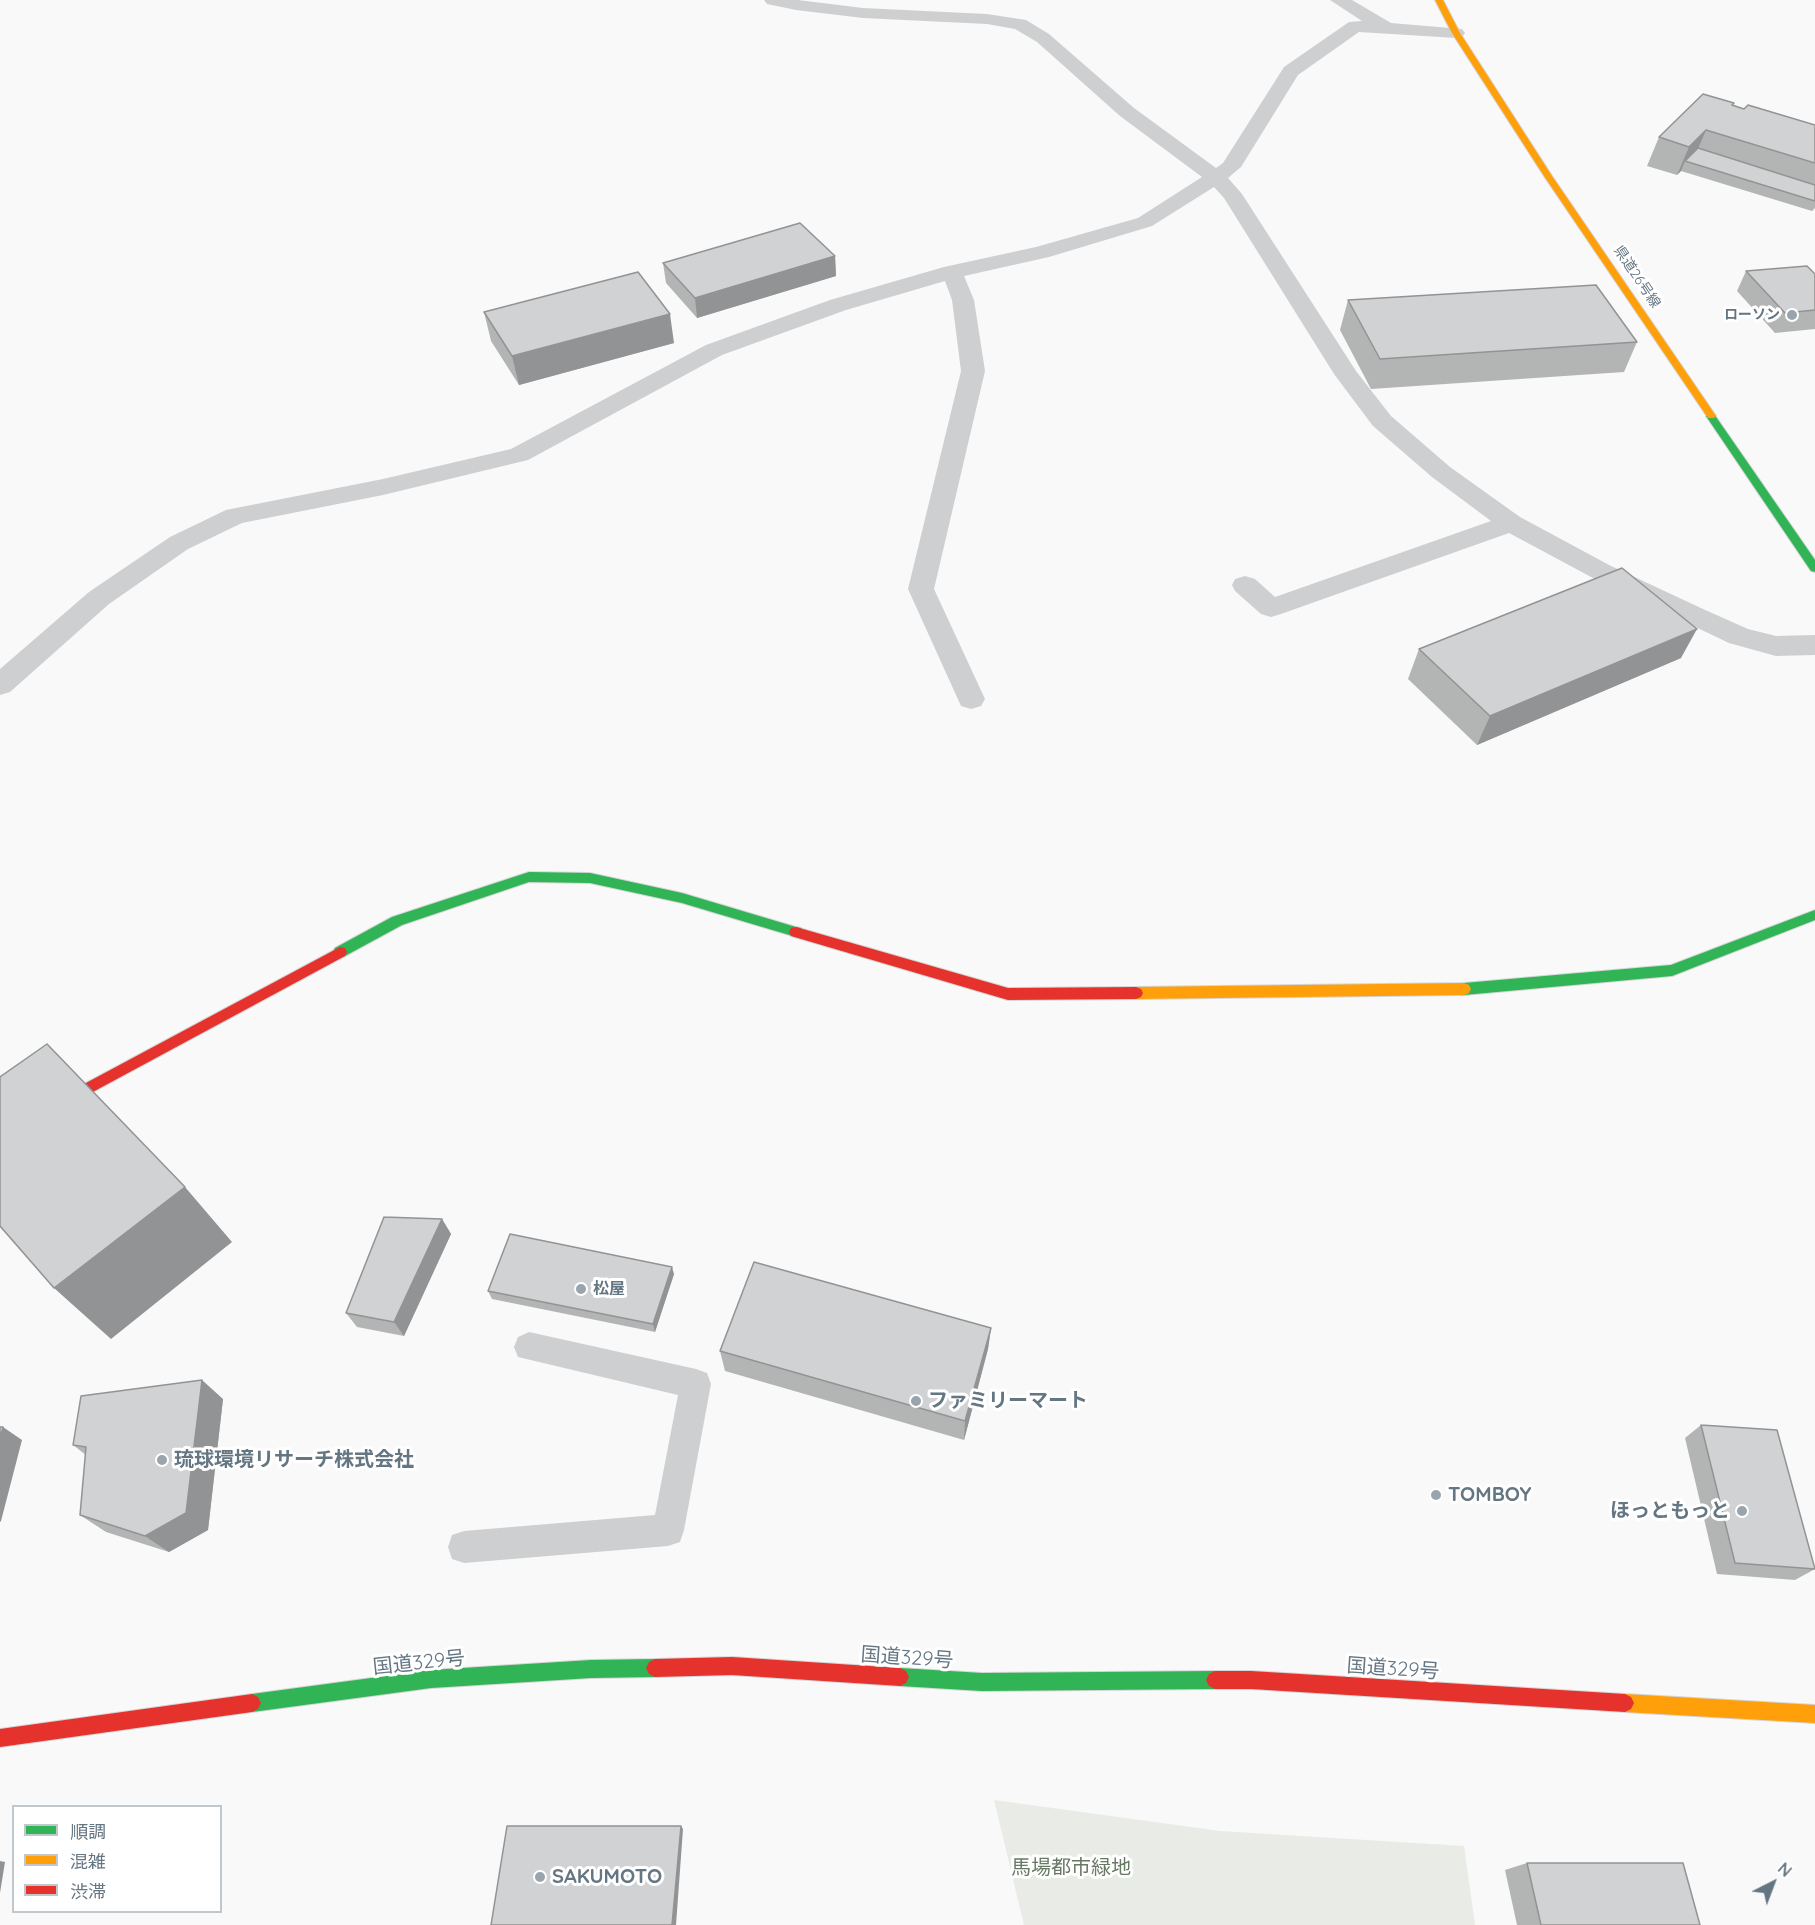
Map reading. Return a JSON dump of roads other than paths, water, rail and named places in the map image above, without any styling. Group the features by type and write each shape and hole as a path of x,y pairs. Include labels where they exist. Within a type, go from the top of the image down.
{"main road":[{"name":"県道26号線","path":"1439,0 1456,33 1548,176 1815,568"},
{"path":"0,1136 397,921 529,877 590,878 682,898 1008,994 1466,989 1660,971 1672,969 1815,915"},
{"name":"国道329号","path":"0,1738 431,1679 591,1669 708,1666 982,1682 1251,1680 1815,1714"}],"street":[{"path":"773,0 863,13 987,19 1020,24 1043,38 1127,112 1214,176 1232,194 1346,374 1382,421 1441,472 1511,523 1602,572 1738,636 1776,646 1815,645"},
{"path":"1339,0 1384,27"},
{"path":"0,685 99,598 179,543 235,516 383,487 519,455 714,350 838,305 952,272 1041,252 1145,222 1231,167 1291,71 1355,26 1384,27 1414,32 1456,33"},
{"path":"952,272 963,300 973,371 921,589 971,699"},
{"path":"1245,585 1271,608 1511,523"}],"lane":[{"path":"464,1548 668,1530 696,1384 529,1347"}],"place":[{"name":"ローソン","path":"1792,315"},
{"name":"松屋","path":"581,1289"},
{"name":"ファミリーマート","path":"916,1401"},
{"name":"琉球環境リサーチ株式会社","path":"162,1460"},
{"name":"TOMBOY","path":"1436,1495"},
{"name":"ほっともっと","path":"1742,1511"},
{"name":"SAKUMOTO","path":"540,1877"}],"park label":[{"name":"馬場都市緑地","path":"1071,1868"}]}
